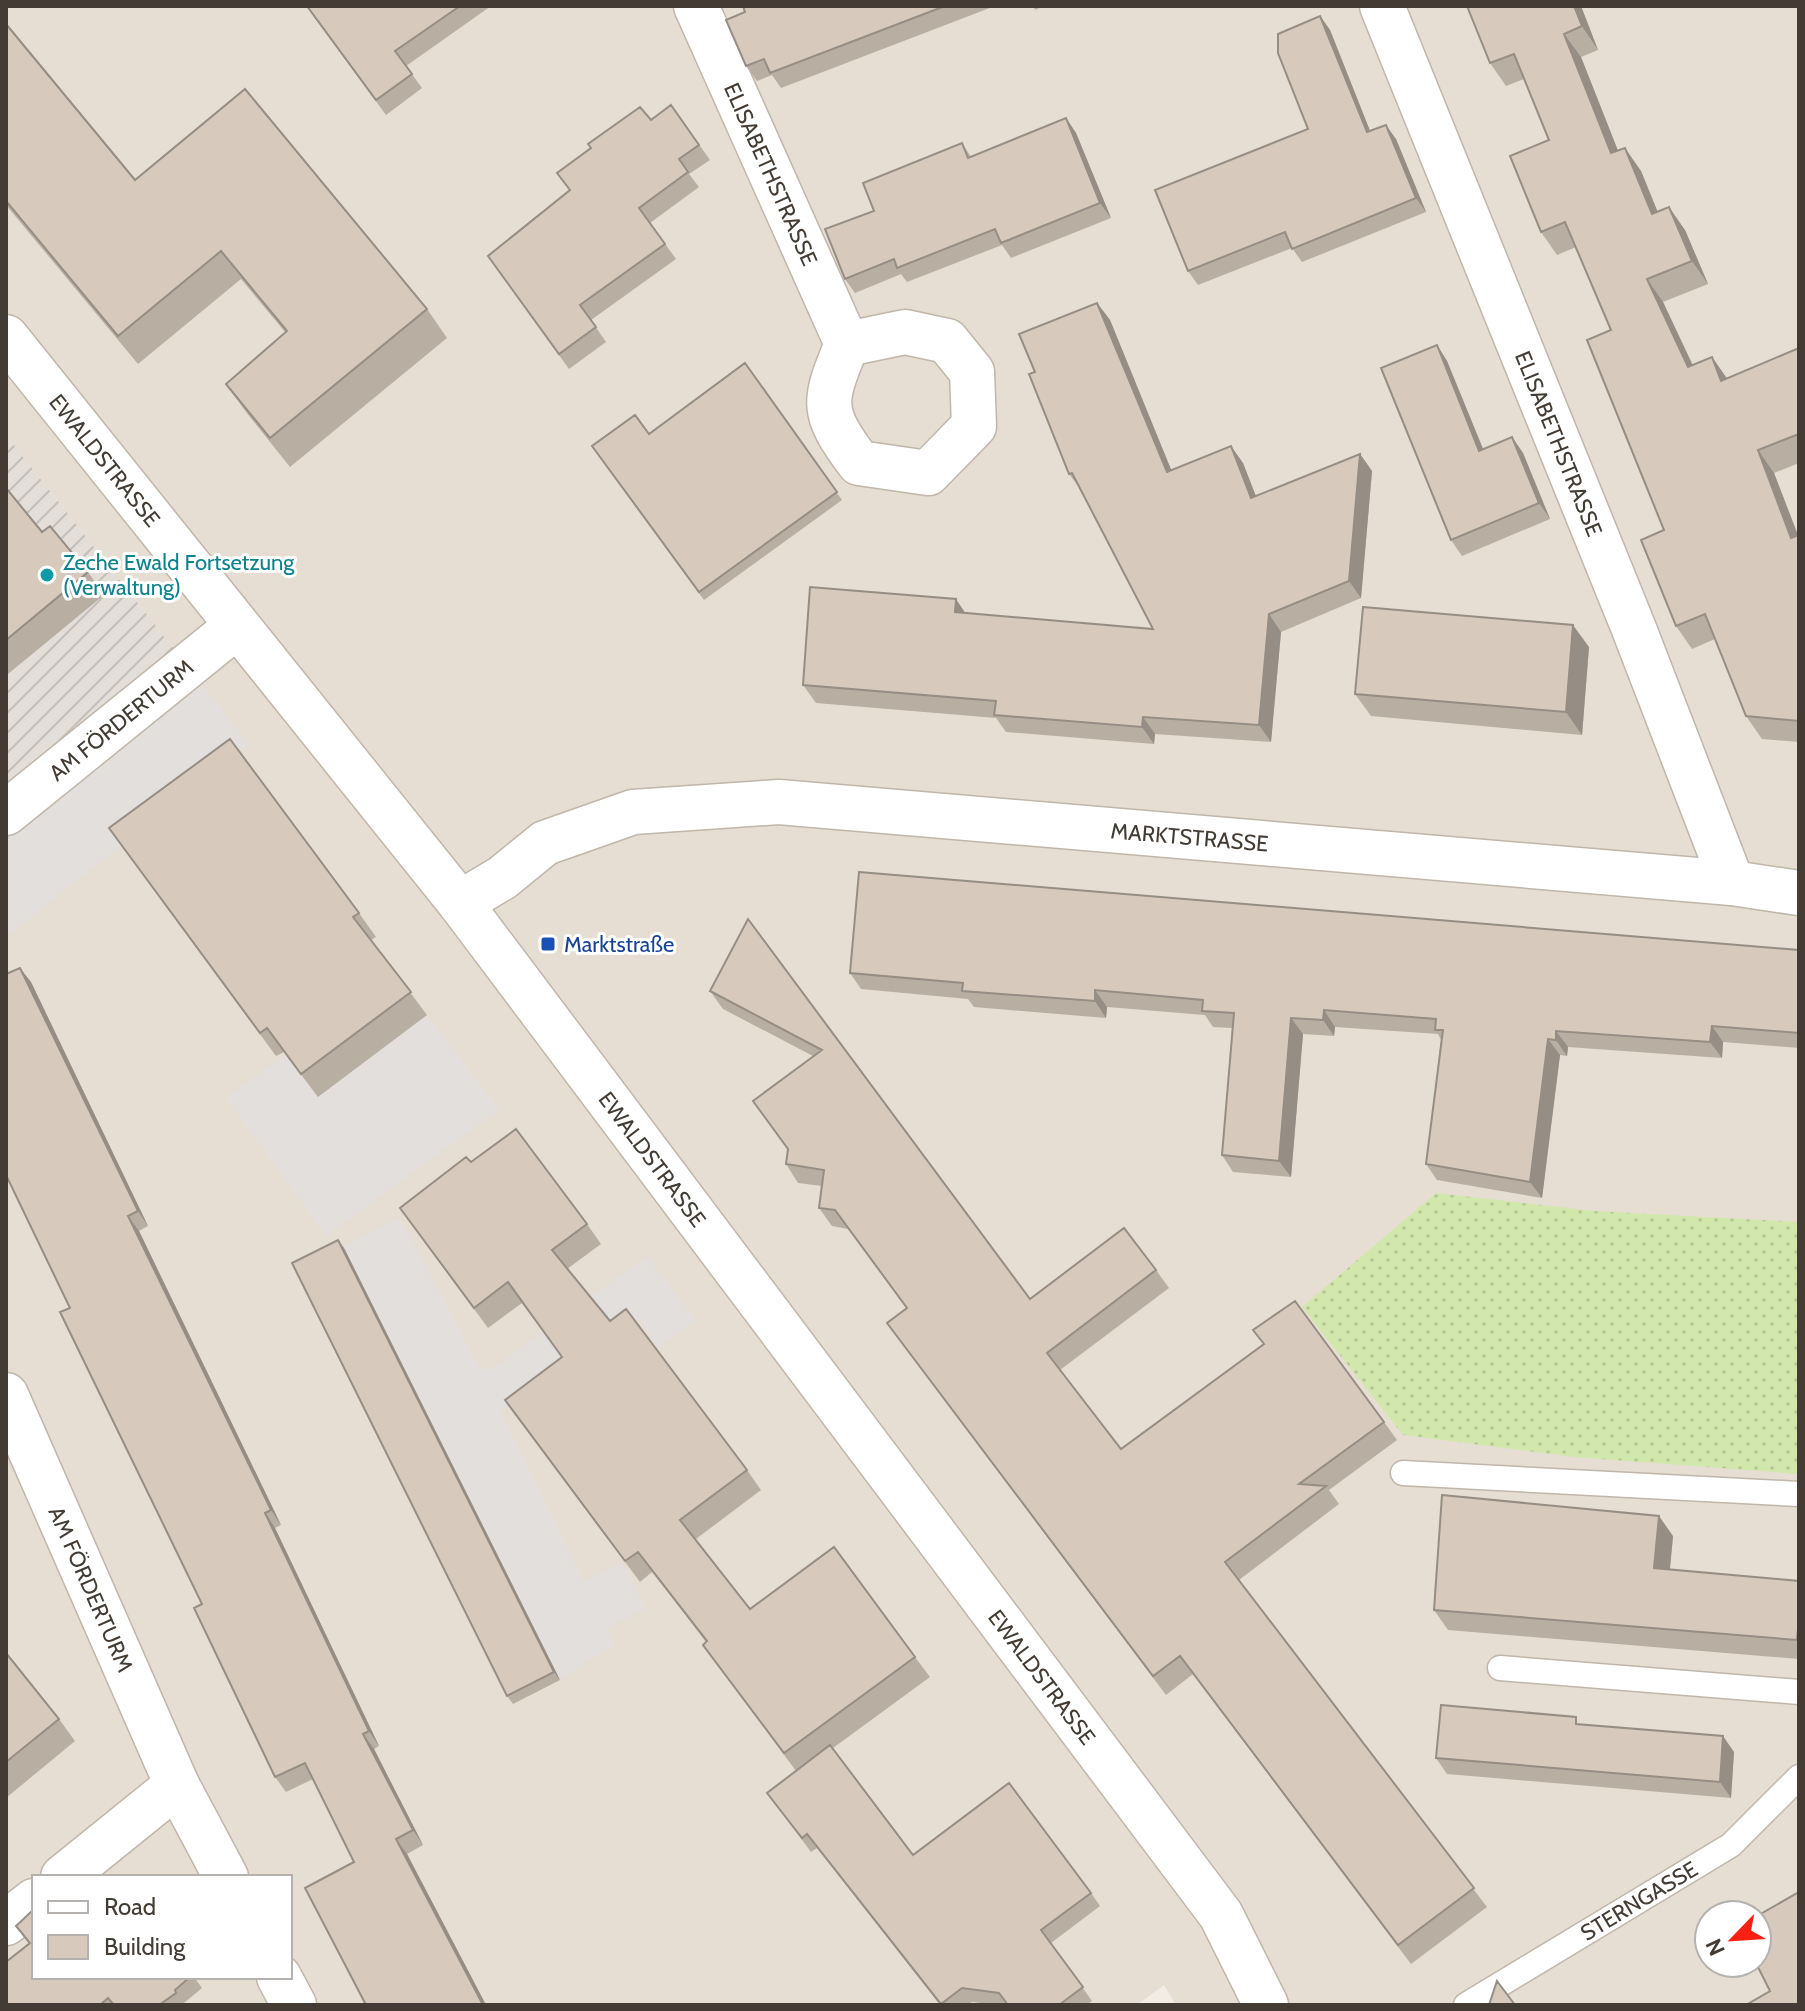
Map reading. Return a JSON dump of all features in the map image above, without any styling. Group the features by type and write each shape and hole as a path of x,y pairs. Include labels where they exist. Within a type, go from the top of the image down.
{"street":[{"name":"ELISABETHSTRASSE","path":"696,6 847,344"},
{"name":"ELISABETHSTRASSE","path":"1382,6 1634,629 1732,883"},
{"name":"EWALDSTRASSE","path":"6,337 460,903 1221,1915 1266,2005"},
{"name":"AM FÖRDERTURM","path":"6,813 237,626"},
{"name":"MARKTSTRASSE","path":"460,903 502,878 545,843 633,812 779,802 1732,883 1799,893"},
{"name":"AM FÖRDERTURM","path":"6,1395 177,1785 225,1875"},
{"path":"65,1875 177,1785"},
{"path":"6,1923 32,1903"},
{"path":"280,1979 294,2005"}],"lane":[{"path":"1403,1473 1799,1494"},
{"path":"1500,1668 1799,1692"},
{"name":"STERNGASSE","path":"1466,2005 1731,1845 1799,1777"}],"shaded area":[{"path":"6,6 1799,6 1799,2005 1176,2005 1164,1985 1137,2005 6,2005 6,812 188,667 6,435"},
{"path":"6,435 188,667 6,812"},
{"path":"188,667 249,744 6,937 6,811"},
{"path":"395,973 499,1110 326,1236 226,1098"},
{"path":"397,1218 407,1231 478,1366 491,1370 646,1256 696,1320 659,1348 640,1321 623,1318 500,1411 583,1581 622,1562 645,1609 607,1629 614,1644 560,1680 513,1704 298,1271"}],"green space":[{"path":"1436,1193 1594,1211 1799,1222 1799,1474 1574,1457 1403,1435 1302,1307"}],"building":[{"path":"307,6 460,6 395,51 412,74 376,100"},
{"path":"743,6 945,6 770,73 764,59 746,66 726,20 745,12"},
{"path":"1467,6 1574,6 1582,26 1564,34 1611,153 1625,148 1652,214 1669,207 1692,261 1647,279 1688,367 1712,357 1721,381 1799,348 1799,434 1758,450 1791,538 1799,535 1799,721 1746,716 1705,614 1676,626 1641,540 1664,530 1587,340 1611,330 1565,222 1541,232 1510,156 1549,140 1514,54 1490,63"},
{"path":"1320,16 1367,132 1386,125 1416,198 1292,249 1285,232 1188,271 1155,190 1308,129 1278,53 1278,34"},
{"path":"6,24 135,180 245,89 427,309 270,438 226,384 287,331 221,251 118,336 6,201"},
{"path":"671,105 699,145 679,159 688,172 639,208 665,244 580,305 596,327 559,354 488,256 570,190 557,173 591,148 588,144 640,107 651,120"},
{"path":"1066,118 1100,203 1001,243 995,229 897,268 894,259 845,279 825,229 874,211 863,183 962,143 968,158"},
{"path":"1097,303 1167,472 1231,446 1251,498 1360,454 1349,581 1269,614 1259,725 1143,717 1142,727 994,715 996,701 803,685 810,587 956,599 955,612 1153,629 1072,473 1069,474 1029,374 1035,372 1019,334"},
{"path":"1437,345 1479,451 1512,437 1539,503 1451,540 1381,368"},
{"path":"745,363 837,492 699,592 592,446 635,415 649,434"},
{"name":"Zeche Ewald Fortsetzung (Verwaltung)","path":"6,488 42,532 50,526 88,572 6,640"},
{"path":"1363,607 1573,625 1566,712 1355,694"},
{"path":"230,739 359,913 353,917 411,992 301,1074 267,1028 260,1033 109,828"},
{"path":"859,872 1799,950 1799,1033 1712,1026 1710,1042 1556,1031 1556,1040 1548,1039 1530,1182 1426,1164 1443,1030 1435,1030 1436,1019 1324,1010 1323,1020 1291,1018 1279,1161 1222,1155 1234,1013 1202,1011 1203,1000 1095,990 1095,1001 962,991 963,983 850,973"},
{"path":"748,919 1030,1299 1124,1228 1156,1270 1047,1353 1121,1449 1264,1344 1253,1330 1295,1301 1384,1422 1299,1484 1326,1486 1225,1562 1474,1888 1398,1945 1180,1656 1153,1676 887,1323 907,1308 835,1210 819,1208 824,1170 786,1164 788,1149 753,1101 822,1050 710,991"},
{"path":"20,968 138,1211 128,1216 271,1510 265,1513 369,1731 363,1734 413,1830 396,1839 483,2005 366,2005 305,1888 354,1862 305,1763 275,1777 194,1608 202,1604 60,1312 70,1308 6,1175 6,974"},
{"path":"516,1129 587,1224 552,1250 610,1321 626,1309 747,1470 680,1520 750,1609 834,1547 915,1657 784,1753 703,1645 707,1641 638,1552 625,1561 505,1400 562,1357 508,1282 474,1308 400,1208 466,1157 471,1162"},
{"path":"338,1240 554,1672 507,1696 292,1263"},
{"path":"1442,1495 1659,1516 1654,1568 1799,1581 1797,1640 1434,1610"},
{"path":"6,1653 59,1719 6,1762"},
{"path":"1441,1705 1576,1717 1576,1724 1723,1736 1720,1782 1436,1758"},
{"path":"830,1745 913,1855 1009,1783 1091,1893 1041,1930 1083,1987 1059,2005 1008,2005 999,1993 962,1988 941,2004 807,1834 802,1838 767,1793"},
{"path":"1799,1892 1799,2005 1746,2005 1770,1991 1764,1979 1773,1979 1773,1907"},
{"path":"32,1911 32,1979 188,1979 175,1990 176,1993 159,2005 114,2005 108,1998 100,2005 6,2005 6,1962 30,1943 16,1926"},
{"path":"1497,1981 1515,2005 1489,2005"}],"place":[{"name":"Zeche Ewald Fortsetzung (Verwaltung)","path":"47,575"},
{"name":"Marktstraße","path":"548,944"}]}
